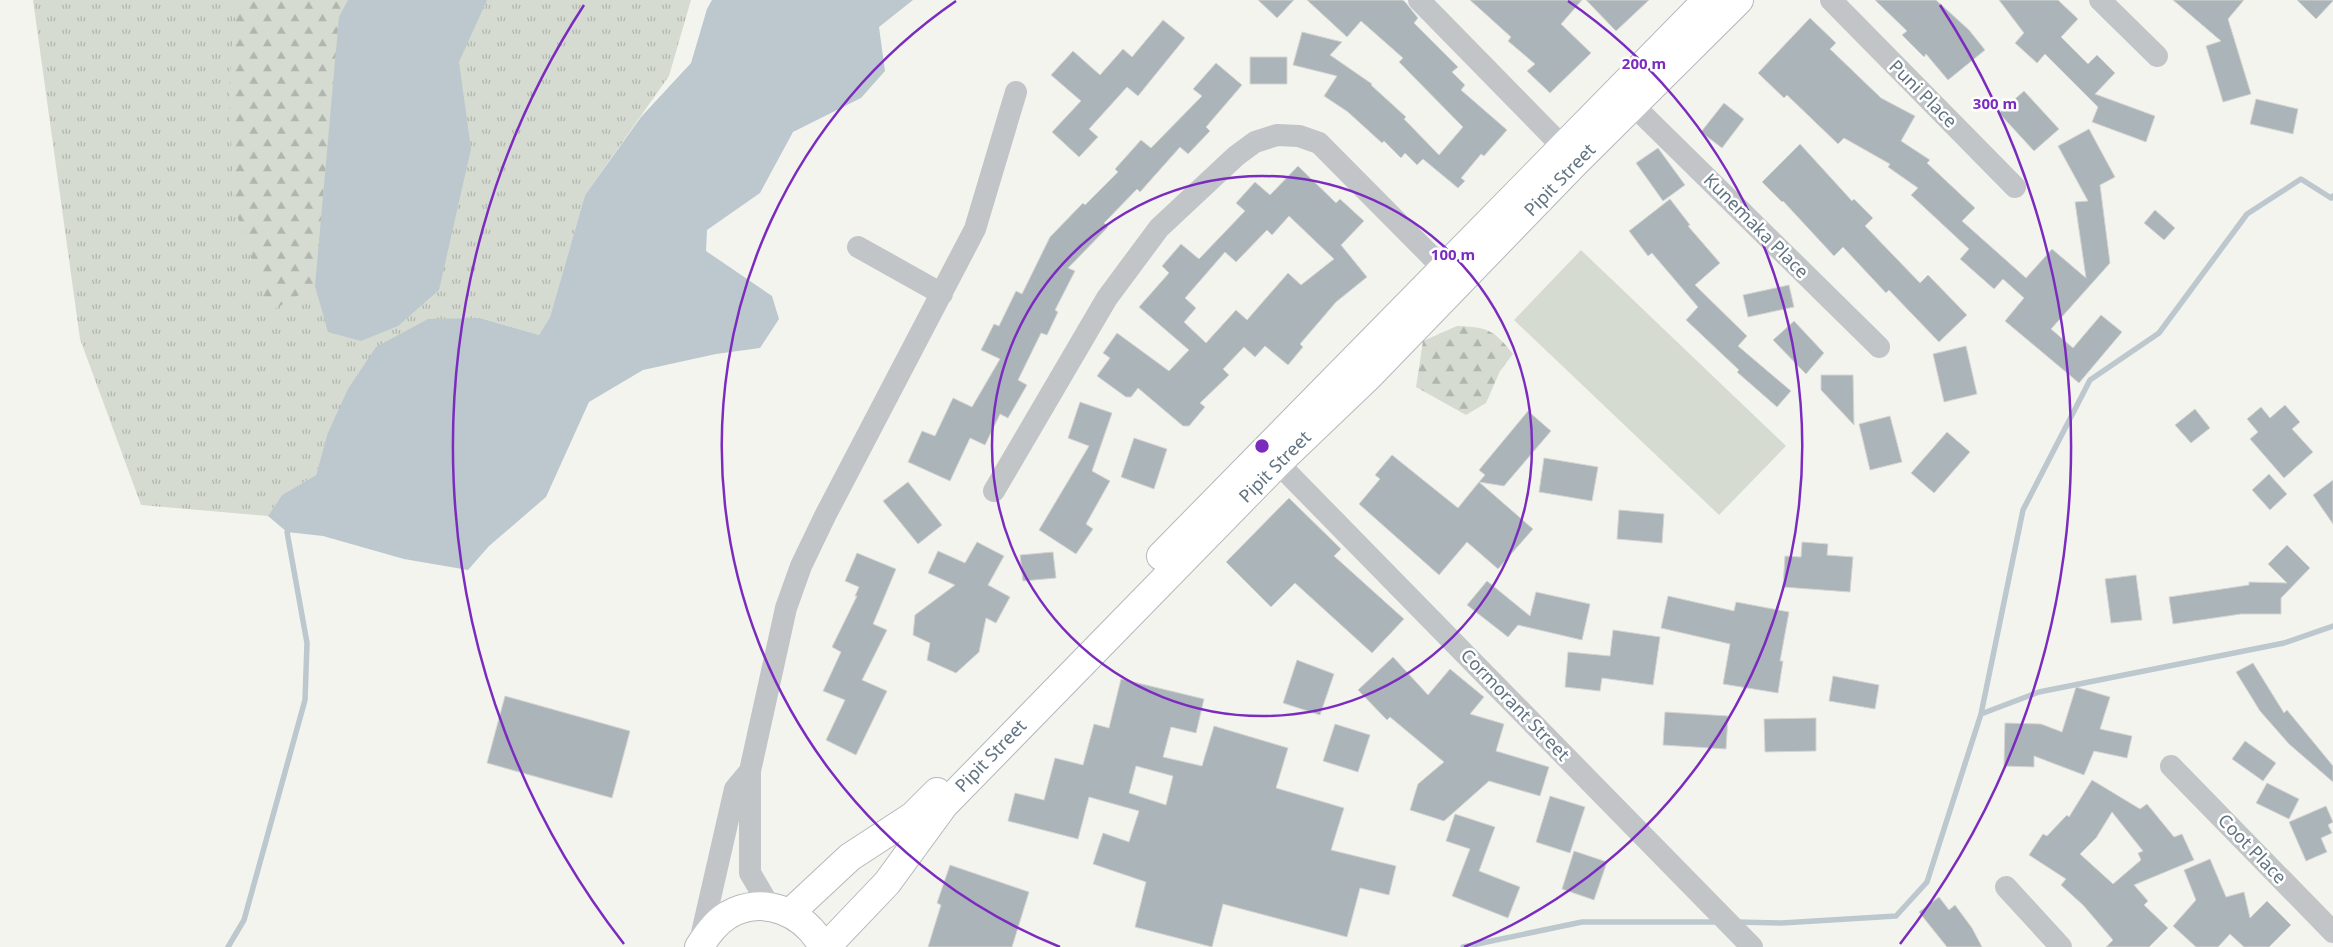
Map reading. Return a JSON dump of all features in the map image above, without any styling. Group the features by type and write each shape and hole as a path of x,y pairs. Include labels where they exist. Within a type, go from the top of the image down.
{"main road":[{"name":"Pipit Street","path":"780,910 850,857 913,816 1208,506 1367,378 1575,163 1739,0"},
{"name":"Pipit Street","path":"824,947 887,883 944,804 1271,457 1444,269 1563,148 1701,2"},
{"path":"699,947 711,929 728,915 748,908 780,910 804,922 816,934 824,947"}],"street":[{"path":"1419,0 1563,148"},
{"name":"Puni Place","path":"1831,0 2015,187"},
{"path":"2100,0 2157,56"},
{"path":"780,910 750,873 750,771 786,608 801,566 825,516 975,229 1016,92"},
{"name":"Kunemaka Place","path":"1634,106 1879,347"},
{"path":"994,491 1107,298 1159,228 1236,156 1255,142 1277,135 1299,136 1319,143 1444,269"},
{"path":"858,247 942,294"},
{"name":"Cormorant Street","path":"1271,457 1750,946"},
{"name":"Coot Place","path":"2171,766 2333,932"},
{"path":"699,947 735,789 750,771"},
{"path":"2006,887 2061,947"}],"green space":[{"path":"33,0 691,0 669,76 585,195 550,317 539,335 480,318 327,435 316,475 282,495 268,516 141,505 80,339"},
{"path":"237,0 348,0 339,17 315,286 269,312 234,206 229,90"},
{"path":"1581,250 1786,446 1719,515 1514,320"},
{"path":"1457,326 1476,327 1490,331 1513,354 1500,371 1486,403 1466,415 1416,387 1423,341"}],"shaded area":[{"path":"348,0 487,0 459,62 471,149 439,290 398,326 361,341 328,332 315,286 339,17"},
{"path":"712,0 913,0 879,27 885,71 861,98 793,132 760,193 707,230 706,251 772,296 779,319 760,348 716,354 643,370 589,402 546,497 489,546 468,570 404,559 323,536 287,532 268,516 282,495 316,475 327,435 348,389 376,347 428,319 480,318 539,335 550,317 585,195 641,117 691,63 707,9"}],"building":[{"path":"1258,0 1294,0 1277,18"},
{"path":"1307,0 1403,0 1418,18 1414,23 1458,67 1452,72 1465,85 1461,90 1507,130 1484,156 1481,154 1461,178 1465,181 1458,188 1423,159 1417,165 1405,153 1401,158 1384,141 1382,143 1348,112 1324,96 1337,76 1293,65 1302,32 1342,42 1330,55 1372,84 1406,117 1404,119 1439,155 1463,127 1399,62 1403,58 1361,21 1347,37"},
{"path":"1470,0 1582,0 1561,24 1591,53 1550,93 1527,71 1535,64 1508,41 1511,37"},
{"path":"1586,0 1649,0 1616,31"},
{"path":"1875,0 1936,0 1969,30 1985,50 1948,80 1926,54 1924,57 1902,35 1907,31"},
{"path":"1999,0 2058,0 2078,19 2061,37 2088,64 2097,55 2115,73 2095,94 2155,116 2146,142 2092,122 2098,107 2045,54 2037,63 2015,43 2024,33"},
{"path":"2173,0 2244,0 2228,19 2251,94 2223,102 2206,46 2221,41"},
{"path":"2297,0 2333,0 2333,1 2316,19"},
{"path":"1810,18 1836,43 1830,49 1881,98 1915,116 1901,141 1930,160 1927,163 1975,208 1962,221 2026,278 2052,249 2086,278 2075,202 2088,201 2058,146 2089,129 2115,177 2100,185 2110,263 2051,329 2073,348 2101,315 2122,332 2079,383 2005,321 2024,298 2003,279 1994,289 1960,259 1969,249 1911,195 1918,188 1888,167 1890,164 1844,138 1838,144 1787,95 1784,98 1758,73"},
{"path":"1163,20 1185,38 1138,96 1127,87 1089,129 1098,137 1079,157 1052,132 1081,101 1051,75 1073,51 1100,75 1123,49 1132,57"},
{"path":"1250,57 1287,57 1287,84 1250,84"},
{"path":"1216,63 1242,85 1206,127 1210,131 1188,154 1180,147 1140,192 1137,189 1104,223 1108,227 1068,268 1075,271 1055,310 1058,312 1047,335 1041,333 1018,380 1027,385 1008,418 1000,414 985,445 970,438 950,481 908,462 922,431 935,436 953,398 972,407 1000,359 981,350 994,324 999,326 1016,291 1022,294 1050,237 1083,203 1085,205 1118,172 1115,169 1141,140 1151,148 1202,96 1193,89"},
{"path":"2024,91 2059,129 2034,151 1999,113"},
{"path":"2256,99 2298,109 2293,134 2250,124"},
{"path":"1724,103 1744,119 1722,148 1701,132"},
{"path":"1800,144 1852,201 1854,199 1873,218 1865,226 1920,283 1928,275 1967,315 1939,342 1889,290 1886,293 1843,247 1834,256 1783,201 1762,182"},
{"path":"1658,148 1685,185 1663,201 1636,163"},
{"path":"1298,166 1336,203 1340,199 1364,221 1341,245 1367,277 1336,302 1300,344 1303,347 1288,365 1265,346 1255,357 1244,347 1223,369 1229,375 1200,403 1205,407 1189,426 1183,426 1138,388 1131,397 1126,397 1097,376 1110,358 1103,353 1117,333 1169,371 1189,350 1139,307 1169,273 1162,266 1181,244 1199,259 1245,211 1236,203 1255,182 1270,195","holes":["1289,216 1334,259 1301,285 1288,273 1247,320 1236,310 1206,343 1184,322 1196,308 1185,298 1225,252 1236,262 1267,230 1272,235"]},
{"path":"1670,199 1690,225 1688,226 1720,263 1695,285 1747,336 1738,346 1791,391 1777,407 1737,372 1739,370 1686,320 1698,307 1652,253 1648,256 1629,231"},
{"path":"2155,210 2175,228 2164,240 2144,223"},
{"path":"1789,285 1794,307 1748,317 1743,295"},
{"path":"1794,321 1824,353 1806,374 1773,340"},
{"path":"1966,346 1977,394 1944,402 1933,354"},
{"path":"1821,375 1853,375 1854,425 1821,390"},
{"path":"1080,402 1112,413 1092,471 1110,481 1086,524 1093,529 1076,554 1039,530 1089,446 1068,438"},
{"path":"2285,405 2300,422 2292,429 2313,452 2284,478 2250,439 2258,432 2247,419 2261,407 2270,418"},
{"path":"2195,409 2210,428 2191,443 2175,425"},
{"path":"1528,411 1551,431 1504,486 1479,482 1485,475 1479,470"},
{"path":"1890,416 1902,462 1870,470 1859,424"},
{"path":"1947,432 1970,452 1934,493 1911,473"},
{"path":"1134,438 1167,449 1154,489 1121,477"},
{"path":"1392,455 1458,508 1479,482 1533,529 1498,569 1467,542 1439,575 1359,504 1380,479 1375,475"},
{"path":"1544,458 1598,467 1592,501 1539,492"},
{"path":"2269,474 2287,494 2270,510 2252,490"},
{"path":"2333,480 2333,524 2313,495"},
{"path":"908,482 942,525 918,544 883,501"},
{"path":"1289,498 1341,549 1334,556 1404,619 1372,653 1295,583 1271,607 1226,562"},
{"path":"1619,510 1664,514 1662,543 1617,539"},
{"path":"977,542 1004,556 988,585 1010,597 996,623 986,618 979,652 956,673 927,660 930,643 913,635 915,615 955,585 928,573 938,551 965,563"},
{"path":"1802,542 1828,544 1827,555 1853,557 1850,592 1783,587 1785,556 1801,557"},
{"path":"2287,545 2310,568 2281,598 2281,614 2241,614 2173,624 2169,597 2249,585 2249,582 2287,583 2268,564"},
{"path":"1053,552 1056,578 1023,581 1020,555"},
{"path":"857,553 896,569 873,624 887,630 862,680 887,691 856,755 826,740 845,700 823,691 841,652 832,647 857,596 855,596 859,587 845,581"},
{"path":"2136,575 2142,620 2111,623 2105,579"},
{"path":"1487,581 1530,616 1536,592 1590,604 1582,640 1518,625 1508,637 1467,605"},
{"path":"1668,596 1734,611 1736,602 1789,612 1780,661 1783,661 1778,693 1723,684 1730,644 1661,628"},
{"path":"1613,630 1660,637 1653,685 1602,678 1600,691 1565,687 1568,652 1610,656"},
{"path":"1393,657 1428,695 1450,669 1484,697 1470,714 1504,724 1496,751 1549,767 1540,796 1489,781 1444,821 1410,810 1418,784 1444,762 1390,717 1387,720 1358,690"},
{"path":"1297,660 1334,674 1320,715 1283,703"},
{"path":"2253,663 2284,713 2287,710 2333,766 2333,782 2289,744 2260,711 2236,672"},
{"path":"1833,676 1879,685 1875,709 1829,701"},
{"path":"1121,679 1204,699 1196,733 1171,727 1163,757 1202,766 1214,726 1288,748 1276,788 1344,808 1331,850 1396,866 1389,895 1360,888 1347,937 1223,904 1212,947 1135,927 1146,882 1093,864 1103,833 1129,842 1139,811 1089,797 1078,839 1008,821 1015,793 1044,800 1055,758 1083,765 1094,724 1109,728","holes":["1136,766 1173,776 1166,805 1129,793"]},
{"path":"2076,687 2110,697 2100,729 2132,736 2127,758 2094,751 2084,775 2034,756 2034,767 2004,766 2005,723 2041,724 2062,732"},
{"path":"505,696 630,731 612,798 487,763"},
{"path":"1665,712 1728,716 1726,749 1663,745"},
{"path":"1816,718 1816,751 1765,752 1764,719"},
{"path":"1335,724 1370,735 1358,772 1323,761"},
{"path":"2245,741 2276,763 2263,781 2232,759"},
{"path":"2092,780 2140,809 2147,804 2174,837 2182,834 2194,860 2134,885 2148,901 2144,905 2168,928 2149,947 2106,947 2113,940 2083,905 2061,885 2066,879 2029,855 2043,834 2047,836 2067,815 2069,817","holes":["2112,812 2143,851 2138,853 2141,860 2113,884 2080,854 2096,838"]},
{"path":"2267,783 2299,799 2289,819 2256,803"},
{"path":"1550,796 1585,807 1570,853 1536,842"},
{"path":"2326,806 2333,822 2328,825 2332,833 2321,838 2327,852 2306,861 2289,822"},
{"path":"1455,814 1495,827 1479,871 1520,887 1508,918 1452,896 1470,849 1446,841"},
{"path":"1574,851 1607,862 1594,900 1562,889"},
{"path":"2210,859 2226,897 2244,892 2250,918 2267,901 2291,925 2269,947 2244,947 2230,934 2218,947 2196,947 2173,926 2196,900 2184,870"},
{"path":"950,865 1029,892 1012,947 928,947 941,905 937,903"},
{"path":"1939,897 1949,910 1955,905 1972,928 1982,947 1947,947 1919,912"}],"waterway":[{"path":"1737,922 1782,923 1896,916 1927,882 1981,714 2023,510 2090,380 2159,333 2247,214 2301,179 2331,198 2333,196"},
{"path":"228,947 244,920 305,700 307,643 287,532 291,528"},
{"path":"1981,714 2039,692 2284,643 2333,626"},
{"path":"1463,947 1582,922 1718,922"}]}
